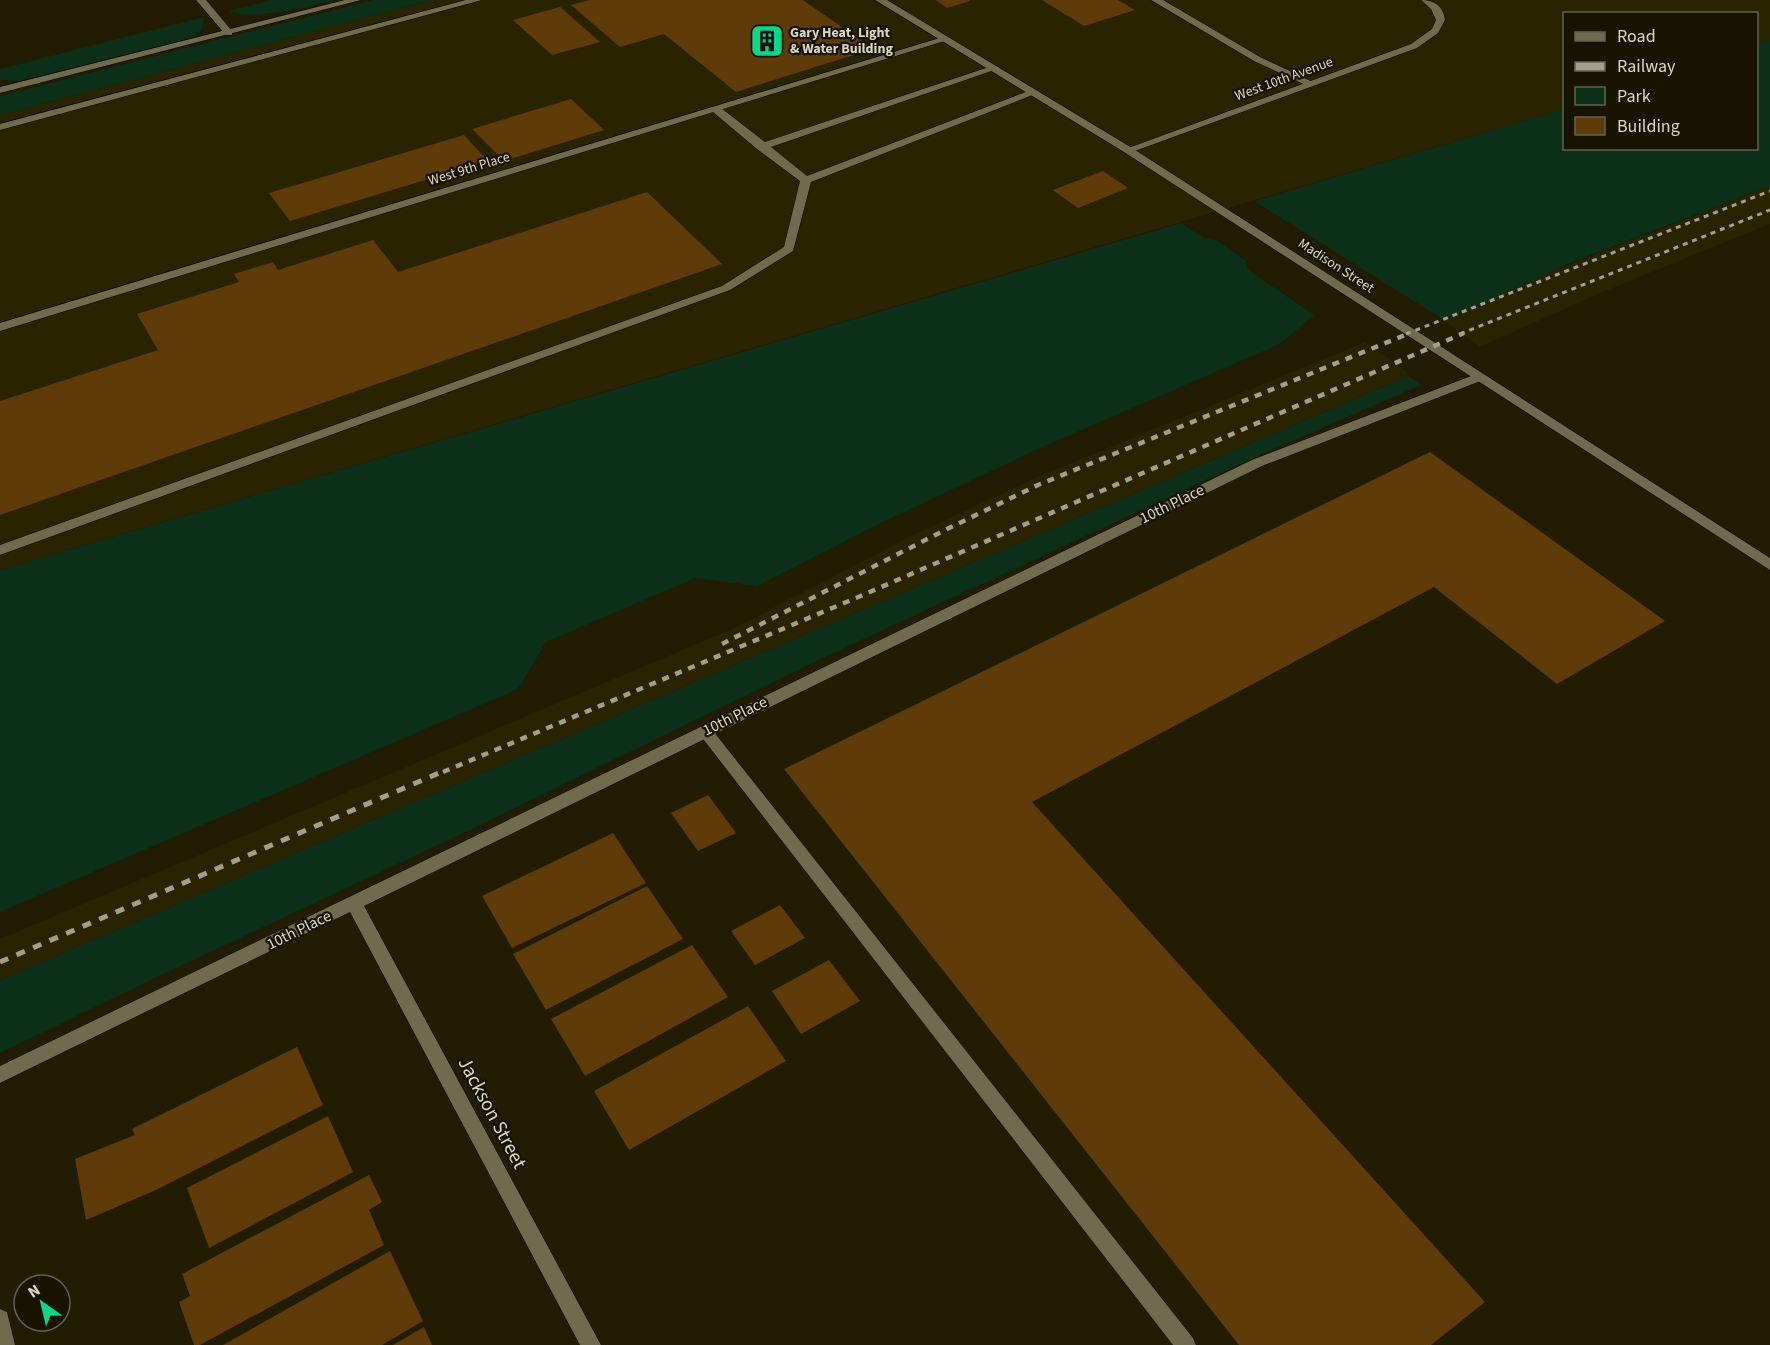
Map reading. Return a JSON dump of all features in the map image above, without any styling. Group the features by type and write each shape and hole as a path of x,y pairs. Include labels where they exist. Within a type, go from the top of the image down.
{"street":[{"path":"201,0 229,33"},
{"path":"0,90 356,0"},
{"path":"0,127 477,0"},
{"name":"Madison Street","path":"880,0 1128,150 1770,565"},
{"path":"1156,0 1257,59 1312,84"},
{"name":"West 10th Avenue","path":"1128,150 1414,46 1437,31 1441,22 1439,12 1426,0"},
{"name":"West 9th Place","path":"0,327 946,39"},
{"path":"761,147 995,68"},
{"path":"806,180 1035,92"},
{"path":"717,110 761,147 806,180"},
{"path":"0,550 726,288 789,249 806,180"},
{"name":"10th Place","path":"0,1075 1257,463 1479,377"},
{"path":"705,731 1186,1345"},
{"name":"Jackson Street","path":"354,903 591,1345"},
{"path":"0,1319 5,1345"}],"shaded area":[{"path":"431,0 1770,0 1770,39 1758,44 1758,12 1563,12 1563,109 0,570 0,115"},
{"path":"1770,186 1770,224 1598,294 1480,347 1438,316"},
{"path":"1365,342 1406,371 1408,376 0,980 0,939 734,628 911,536 1035,478"}],"green space":[{"path":"271,0 335,0 265,14 238,14 229,11"},
{"path":"373,0 431,0 0,115 0,96"},
{"path":"204,17 202,30 188,39 42,76 18,81 0,80 0,69"},
{"path":"1770,39 1770,186 1575,261 1444,320 1254,201 1563,109 1563,150 1758,150 1758,44"},
{"path":"1181,223 1204,238 1216,240 1246,261 1247,269 1314,315 1280,344 1040,448 881,523 757,586 695,578 546,642 518,689 0,912 0,570"},
{"path":"1408,376 1421,385 1253,458 810,664 476,827 0,1053 0,980"}],"building":[{"name":"Gary Heat, Light & Water Building","path":"590,0 803,0 873,49 736,92 664,34 620,47 571,5"},
{"path":"936,0 970,0 970,1 947,8"},
{"path":"1042,0 1118,0 1135,10 1084,26"},
{"path":"560,7 600,42 552,55 513,20"},
{"path":"571,99 604,130 504,161 472,129"},
{"path":"464,135 488,161 290,221 269,193"},
{"path":"1103,171 1128,188 1078,208 1053,190"},
{"path":"647,192 722,264 0,515 0,401 158,350 137,314 239,282 234,274 273,262 278,270 373,240 398,272"},
{"path":"1430,452 1665,621 1557,684 1434,587 1032,802 1485,1302 1431,1345 1239,1345 784,769"},
{"path":"708,795 736,833 698,851 671,813"},
{"path":"613,833 646,883 512,948 482,896"},
{"path":"647,886 683,939 546,1010 513,954"},
{"path":"780,905 805,938 755,965 731,931"},
{"path":"692,945 728,997 585,1076 551,1019"},
{"path":"829,960 860,1001 801,1034 772,991"},
{"path":"748,1006 786,1061 629,1150 594,1091"},
{"path":"297,1047 323,1105 156,1190 86,1220 75,1159 135,1135 132,1129"},
{"path":"328,1116 353,1172 209,1248 187,1188"},
{"path":"369,1175 382,1202 369,1210 384,1245 200,1345 194,1345 179,1302 190,1296 182,1274"},
{"path":"390,1251 423,1321 382,1345 223,1345"},
{"path":"424,1327 432,1345 393,1345"}],"railway":[{"path":"1406,334 1770,191"},
{"path":"1460,334 1770,210"},
{"path":"722,644 1038,485 1410,333"},
{"path":"443,772 856,598 1464,333"},
{"path":"0,962 446,770"}],"place":[{"name":"Gary Heat, Light & Water Building","path":"767,41"}]}
